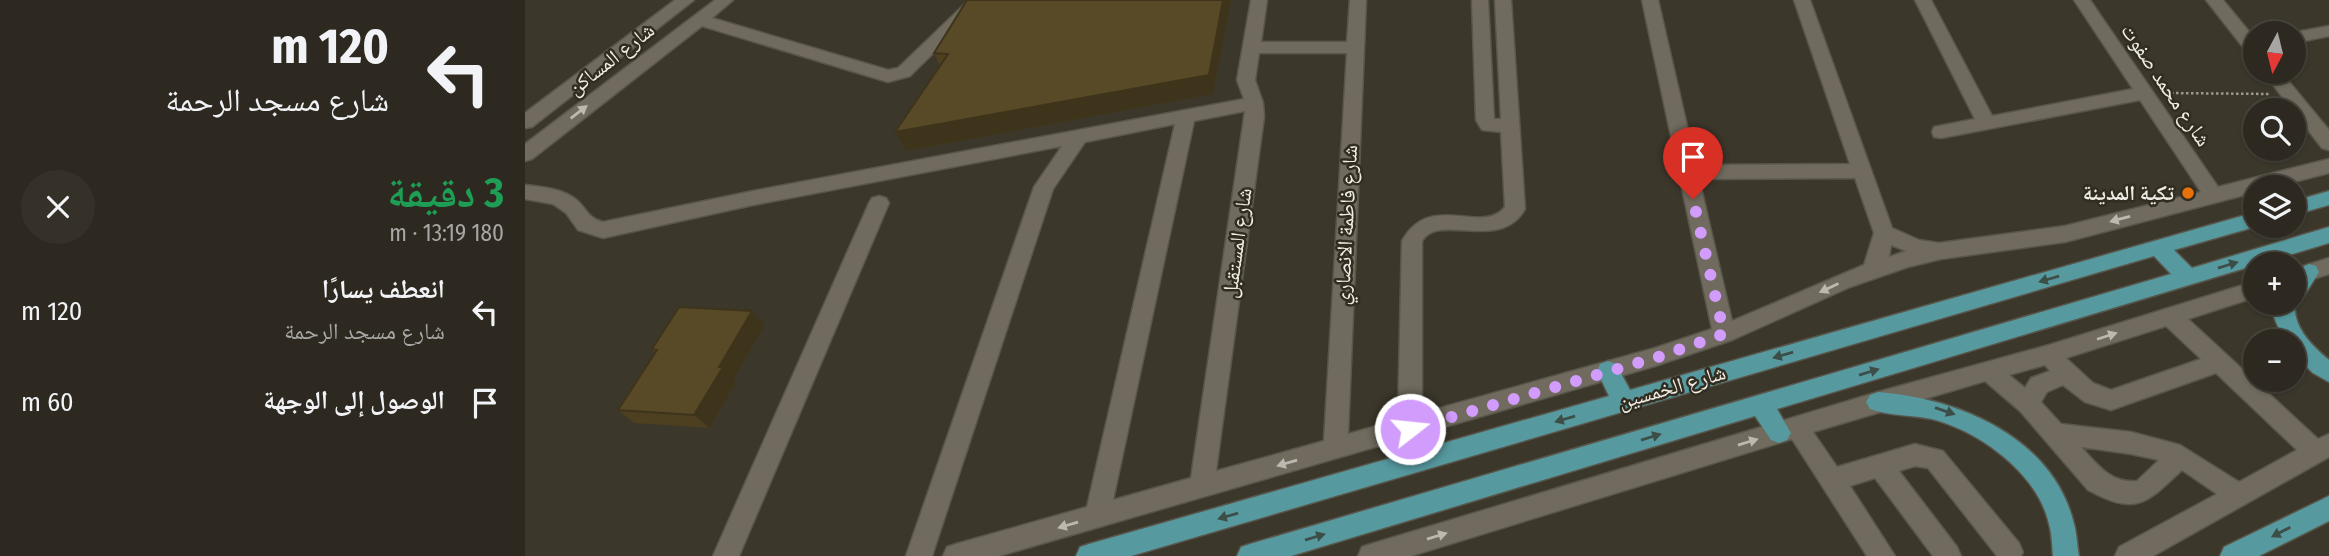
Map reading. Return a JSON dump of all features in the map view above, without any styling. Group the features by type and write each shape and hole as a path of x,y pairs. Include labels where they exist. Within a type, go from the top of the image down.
{"main road":[{"path":"2306,205 2329,198"},
{"name":"شارع الخمسين","path":"1089,556 2243,223"},
{"name":"شارع الخمسين","path":"1250,556 2329,235"},
{"path":"2158,247 2189,277"},
{"path":"2284,315 2290,333 2310,357 2329,372"},
{"path":"1608,371 1624,401"},
{"path":"1878,402 1915,404 1954,414 1973,423 2009,448 2025,463 2049,495 2063,531 2066,556"},
{"path":"1760,404 1788,430"},
{"path":"2233,556 2329,508"}],"street":[{"name":"شارع المساكن","path":"525,122 686,0"},
{"name":"شارع المساكن","path":"525,154 725,0"},
{"path":"699,20 888,76 904,72 979,0"},
{"name":"شارع المستقبل","path":"1202,487 1253,128 1254,103 1247,80 1259,0"},
{"name":"شارع فاطمة الانصاري","path":"1335,450 1358,0"},
{"path":"1480,0 1485,120 1489,125 1511,126"},
{"path":"1410,429 1413,237 1417,230 1427,224 1499,223 1511,217 1515,204 1503,0"},
{"path":"1650,0 1724,334"},
{"path":"1802,0 1884,233 1877,262 1872,270"},
{"path":"1923,0 1986,123"},
{"name":"شارع محمد صفوت","path":"2082,0 2213,195"},
{"path":"2214,0 2243,35"},
{"path":"2307,35 2329,31"},
{"path":"1252,47 1355,48"},
{"path":"2282,84 2329,143"},
{"path":"1941,132 2144,93"},
{"path":"525,192 561,198 574,207 585,225 603,230 753,198 1254,103"},
{"path":"1097,516 1186,116"},
{"path":"919,556 1044,187 1078,137"},
{"path":"956,556 1608,371 1724,334 1872,270 1941,251 2065,233 2329,166"},
{"path":"1687,172 1862,171"},
{"path":"726,556 879,202"},
{"path":"1884,233 1916,247 1941,251"},
{"path":"1371,556 1878,402 2049,355 2243,293"},
{"path":"2128,556 2322,449 2219,363 2170,316"},
{"path":"2049,355 2095,397 2111,400 2219,363"},
{"path":"1988,370 2028,404 2097,482 2124,493 2143,491 2180,456"},
{"path":"2028,404 2039,385 2067,374"},
{"path":"1788,430 1831,480 1882,556"},
{"path":"2056,435 2132,442 2180,456 2211,473 2237,494"},
{"path":"1831,480 1915,454 1935,459 2010,552"},
{"path":"1879,464 1948,556"}],"path":[{"path":"2144,93 2290,94"}],"building":[{"path":"967,0 1223,0 1209,75 895,132 948,54 934,53"},
{"path":"679,307 752,311 694,415 618,410 657,350 652,349"}],"place":[{"name":"تكية المدينة","path":"2188,193"}],"route":[{"path":"1410,429 1655,358 1724,334 1693,199"}]}
